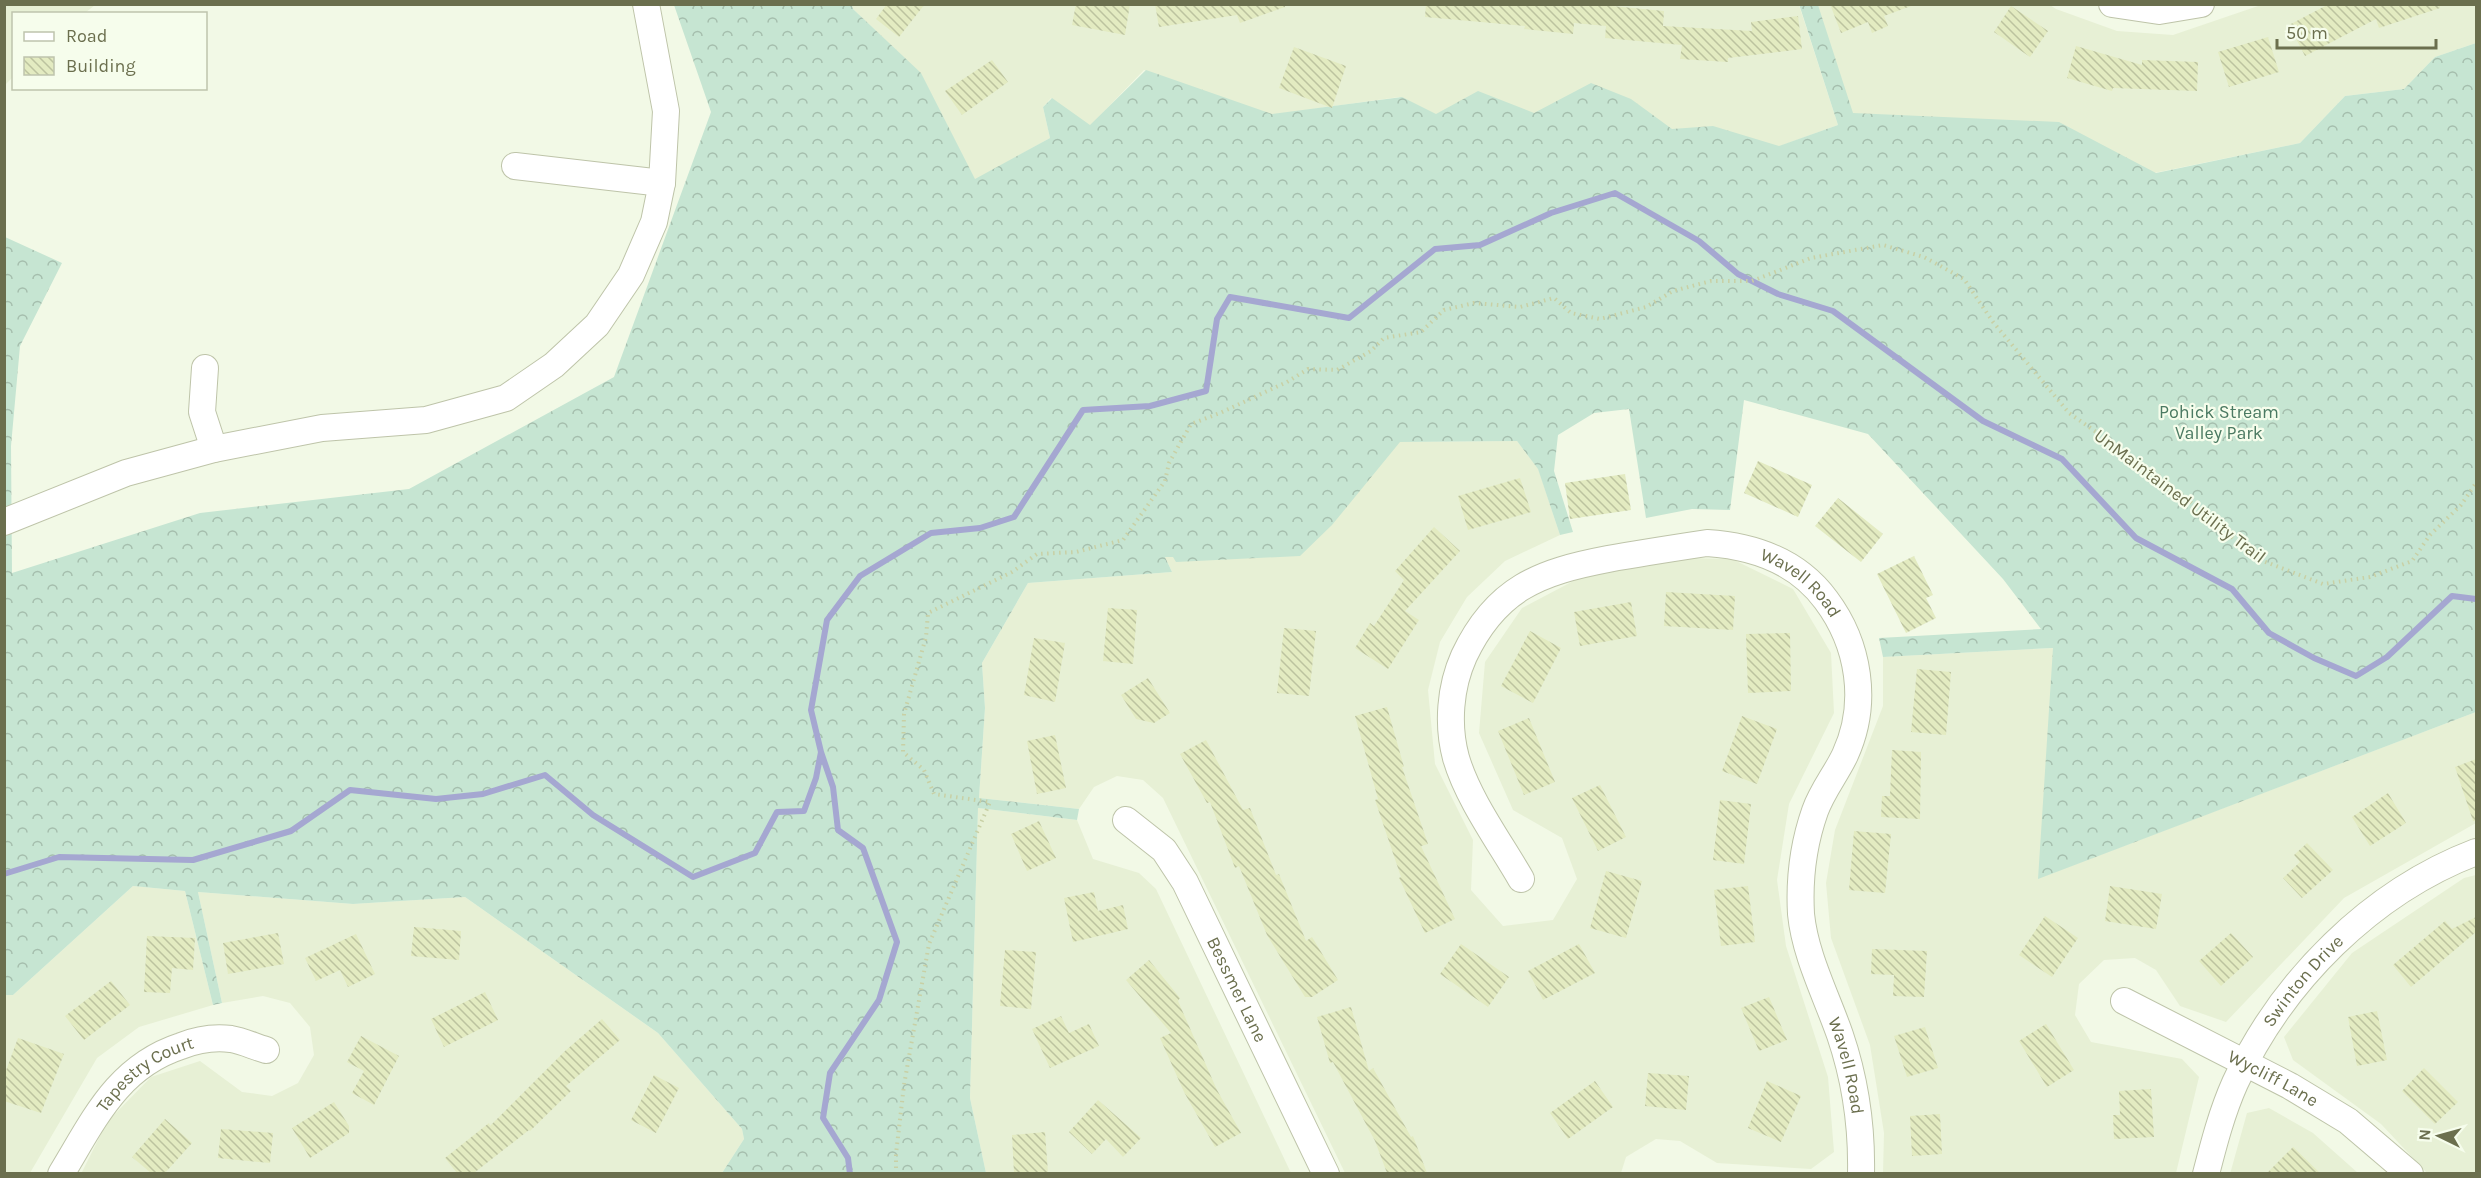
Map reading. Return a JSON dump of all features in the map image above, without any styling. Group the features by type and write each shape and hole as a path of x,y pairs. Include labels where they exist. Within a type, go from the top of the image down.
{"street":[{"path":"4,522 126,473 214,449 322,428 426,420 506,398 554,365 597,325 631,275 654,222 662,183 666,111 646,4"},
{"path":"2112,4 2159,11 2201,4"},
{"path":"515,166 662,183"},
{"path":"205,368 202,412 214,449"},
{"name":"Wavell Road","path":"1521,879 1466,783 1456,758 1451,731 1452,697 1459,667 1474,635 1495,609 1525,585 1566,567 1707,543 1730,544 1759,551 1800,573 1819,591 1837,615 1854,653 1858,680 1858,706 1853,732 1845,754 1815,810 1805,843 1800,892 1802,922 1808,948 1841,1038 1855,1092 1860,1126 1861,1173"},
{"name":"Bessmer Lane","path":"1126,820 1164,850 1185,882 1326,1173"},
{"name":"Swinton Drive","path":"2206,1173 2223,1113 2245,1063 2269,1023 2309,970 2340,938 2371,912 2405,888 2440,868 2476,852"},
{"name":"Wycliff Lane","path":"2124,1001 2290,1086 2348,1121 2410,1173"},
{"name":"Tapestry Court","path":"61,1173 108,1097 125,1077 148,1060 196,1040 230,1039 266,1050"}],"path":[{"name":"UnMaintained Utility Trail","path":"896,1173 896,1154 906,1074 929,944 990,802 934,794 924,770 903,752 904,714 926,637 928,614 1012,572 1037,554 1076,552 1123,540 1165,481 1169,463 1191,424 1278,387 1308,369 1337,370 1371,351 1384,338 1421,332 1444,310 1474,303 1520,307 1554,298 1571,314 1600,319 1646,307 1673,291 1711,281 1752,281 1811,258 1883,245 1924,257 1964,279 1993,322 2069,413 2162,478 2258,559 2323,584 2370,577 2412,561 2430,535 2461,505 2476,483"}],"shaded area":[{"path":"5,4 95,4 86,12 12,12 12,78 5,85"},
{"path":"852,5 1799,5 1838,125 1777,147 1669,130 1533,114 1434,116 1399,97 1270,115 1144,70 1089,127 1051,98 1043,107 1050,138 975,180 921,74 853,9"},
{"path":"1815,5 2050,5 2117,31 2173,35 2261,5 2476,5 2476,43 2435,57 2404,89 2345,96 2300,143 2154,173 1850,113"},
{"path":"1517,441 1538,468 1560,535 1505,561 1467,597 1440,642 1428,690 1435,764 1473,840 1471,890 1503,926 1553,920 1577,879 1562,838 1513,810 1479,733 1485,662 1522,608 1579,578 1687,558 1732,559 1793,589 1831,653 1834,713 1789,804 1777,880 1786,946 1828,1077 1834,1152 1811,1169 1717,1163 1680,1141 1656,1139 1626,1157 1621,1173 1345,1173 1163,798 1143,780 1117,776 1094,787 1079,809 979,798 985,708 982,663 1028,583 1172,572 1165,557 1298,556 1397,442"},
{"path":"2054,648 2039,878 2476,712 2476,823 2344,898 2226,1022 2180,1006 2156,970 2135,958 2104,960 2079,984 2075,1015 2091,1042 2182,1059 2199,1077 2176,1173 1883,1173 1884,1133 1870,1045 1831,938 1826,883 1835,830 1883,706 1883,657"},
{"path":"978,808 1077,820 1093,859 1139,873 1156,889 1291,1173 986,1173 970,1098"},
{"path":"2476,875 2476,1173 2427,1173 2381,1124 2293,1060 2284,1037 2352,953 2464,878"},
{"path":"133,886 185,891 213,1005 139,1027 97,1058 30,1173 5,1174 5,995 13,995"},
{"path":"198,892 353,904 465,897 658,1033 742,1129 744,1139 722,1173 81,1174 107,1122 151,1077 200,1061 242,1092 272,1096 298,1083 314,1055 310,1027 290,1003 263,996 222,1003"},
{"path":"2269,1108 2313,1133 2358,1173 2230,1174 2247,1113"}],"green space":[{"name":"Pohick Stream Valley Park","path":"1799,4 1818,5 1853,113 2059,122 2156,173 2300,143 2345,96 2404,89 2435,57 2476,43 2476,712 2038,879 2053,648 1883,657 1879,638 2041,629 2003,579 1868,434 1744,400 1730,510 1692,509 1646,518 1629,409 1594,413 1558,435 1554,471 1573,532 1560,535 1538,469 1517,441 1400,442 1332,525 1300,556 1176,562 1173,557 1165,557 1172,572 1028,583 982,663 985,708 979,798 1079,809 1077,820 978,808 970,1098 986,1173 722,1173 744,1139 742,1129 658,1033 465,897 353,904 198,892 222,1003 213,1005 185,891 133,886 13,995 5,995 5,237 62,263 20,346 11,446 12,573 200,513 409,489 614,377 711,112 674,5 852,5 853,9 921,73 975,179 1050,138 1043,107 1052,98 1090,125 1146,70 1272,114 1402,97 1436,114 1478,91 1534,113 1591,83 1631,99 1672,129 1713,126 1779,146 1838,125"}],"building":[{"path":"887,4 925,4 899,37 876,19"},
{"path":"1076,4 1130,4 1125,35 1072,25"},
{"path":"1155,4 1285,4 1285,7 1240,23 1237,15 1159,27"},
{"path":"1426,4 1590,4 1664,11 1663,26 1752,31 1751,22 1798,16 1802,49 1728,58 1728,62 1680,59 1682,45 1605,38 1606,26 1574,23 1573,34 1524,29 1525,26 1425,17"},
{"path":"1830,4 1911,4 1911,6 1884,16 1888,26 1872,33 1868,22 1841,33"},
{"path":"2329,4 2440,4 2440,8 2379,28 2376,19 2305,56 2289,25"},
{"path":"2011,6 2048,31 2030,57 1994,32"},
{"path":"2268,37 2279,72 2229,87 2218,52"},
{"path":"2076,46 2142,65 2142,60 2198,62 2197,91 2113,88 2112,91 2067,78"},
{"path":"1294,47 1346,66 1332,108 1279,88"},
{"path":"992,60 1008,82 962,115 945,91"},
{"path":"1758,461 1812,485 1798,517 1744,493"},
{"path":"1625,474 1631,510 1570,519 1565,483"},
{"path":"1520,478 1531,512 1468,530 1458,496"},
{"path":"1838,498 1883,534 1861,562 1815,526"},
{"path":"1434,527 1460,551 1405,611 1419,620 1388,669 1355,648 1370,623 1374,626 1404,580 1395,571"},
{"path":"1914,556 1933,595 1926,598 1936,618 1906,633 1877,574"},
{"path":"1666,592 1735,596 1733,630 1664,626"},
{"path":"1631,602 1637,636 1580,646 1574,612"},
{"path":"1108,608 1137,610 1133,664 1103,661"},
{"path":"1284,628 1316,631 1309,696 1277,693"},
{"path":"1530,631 1561,648 1533,703 1501,686"},
{"path":"1790,633 1791,691 1748,693 1746,634"},
{"path":"1034,638 1065,643 1055,702 1024,695"},
{"path":"1917,669 1951,672 1946,735 1911,732"},
{"path":"1148,678 1170,713 1154,723 1136,719 1121,695"},
{"path":"1387,707 1404,767 1402,767 1428,844 1421,846 1455,919 1425,933 1399,878 1401,877 1375,800 1378,799 1355,716"},
{"path":"1742,716 1777,729 1757,784 1722,771"},
{"path":"1529,718 1555,782 1524,795 1498,731"},
{"path":"1055,735 1066,788 1037,794 1027,741"},
{"path":"1206,740 1243,810 1250,808 1276,875 1279,874 1306,941 1312,937 1338,980 1312,997 1305,997 1267,935 1239,866 1235,868 1210,802 1207,803 1180,754"},
{"path":"1892,750 1921,752 1920,819 1881,817 1882,796 1890,796"},
{"path":"2476,759 2476,821 2473,821 2455,767"},
{"path":"1600,785 1626,837 1598,851 1572,798"},
{"path":"2388,793 2406,823 2370,846 2352,817"},
{"path":"1720,800 1751,804 1744,864 1713,860"},
{"path":"1039,821 1056,858 1027,871 1011,834"},
{"path":"1854,831 1891,834 1885,893 1849,890"},
{"path":"2307,843 2333,870 2302,898 2283,878 2300,862 2294,855"},
{"path":"1606,871 1642,881 1626,938 1590,928"},
{"path":"1748,886 1755,942 1721,946 1714,890"},
{"path":"2110,886 2162,894 2156,929 2105,921"},
{"path":"1094,892 1098,911 1123,905 1128,929 1073,942 1064,898"},
{"path":"2045,916 2078,938 2052,977 2019,955"},
{"path":"2476,917 2476,932 2411,987 2393,965 2445,921 2452,929"},
{"path":"414,927 461,931 459,960 411,956"},
{"path":"278,933 284,964 228,974 223,943"},
{"path":"2231,933 2253,957 2221,986 2199,961"},
{"path":"356,934 375,974 348,987 340,970 316,981 305,958"},
{"path":"147,936 195,938 193,970 172,968 170,993 144,992"},
{"path":"1461,944 1509,977 1488,1007 1440,974"},
{"path":"1579,944 1595,973 1543,1000 1528,971"},
{"path":"1872,949 1927,951 1924,997 1893,996 1894,975 1871,974"},
{"path":"1005,950 1036,952 1031,1009 1000,1006"},
{"path":"1149,960 1180,998 1178,1001 1217,1090 1241,1133 1215,1147 1184,1092 1160,1038 1171,1033 1126,980"},
{"path":"111,981 130,1005 84,1040 65,1016"},
{"path":"485,992 498,1020 444,1047 431,1019"},
{"path":"1769,997 1787,1040 1759,1051 1741,1008"},
{"path":"1351,1007 1369,1071 1373,1068 1411,1137 1413,1136 1427,1173 1387,1173 1375,1141 1333,1062 1330,1063 1317,1017"},
{"path":"2377,1011 2387,1060 2357,1066 2348,1017"},
{"path":"1061,1016 1069,1033 1089,1024 1099,1046 1050,1068 1032,1029"},
{"path":"602,1019 620,1040 566,1086 571,1091 530,1131 474,1173 457,1173 445,1158 489,1123 490,1126 565,1051"},
{"path":"2046,1024 2074,1070 2047,1087 2019,1041"},
{"path":"1925,1027 1938,1068 1907,1077 1894,1036"},
{"path":"361,1036 399,1056 374,1105 352,1093 364,1071 347,1062"},
{"path":"18,1038 64,1054 41,1113 4,1101 4,1076"},
{"path":"2424,1068 2458,1102 2435,1124 2402,1091"},
{"path":"1648,1073 1689,1076 1686,1110 1645,1106"},
{"path":"654,1075 679,1088 656,1133 631,1120"},
{"path":"1595,1081 1613,1107 1568,1139 1550,1113"},
{"path":"1767,1081 1801,1096 1781,1142 1748,1128"},
{"path":"2151,1089 2154,1137 2114,1139 2113,1115 2120,1115 2119,1091"},
{"path":"1098,1100 1141,1138 1123,1157 1106,1139 1092,1154 1069,1132"},
{"path":"334,1102 349,1126 349,1133 310,1158 292,1128"},
{"path":"1940,1114 1942,1154 1912,1156 1910,1116"},
{"path":"165,1119 192,1143 165,1173 151,1173 132,1157"},
{"path":"221,1129 273,1133 270,1163 218,1158"},
{"path":"1045,1132 1048,1173 1014,1173 1012,1135"},
{"path":"2293,1147 2320,1173 2267,1173"}],"waterway":[{"path":"4,874 59,857 193,860 291,831 350,790 436,799 483,794 545,775 593,815 693,877 755,853 777,812 804,811 816,778 821,752 811,710 827,620 860,576 931,533 980,528 1014,517 1083,410 1150,406 1206,391 1217,319 1230,297 1349,318 1435,249 1480,245 1551,213 1615,193 1699,241 1738,274 1778,294 1833,311 1983,421 2062,459 2136,538 2232,589 2269,633 2314,658 2356,676 2387,657 2452,596 2476,599"},
{"path":"821,752 833,787 838,830 863,848 897,942 879,1000 830,1073 823,1118 848,1158 850,1174"}]}
